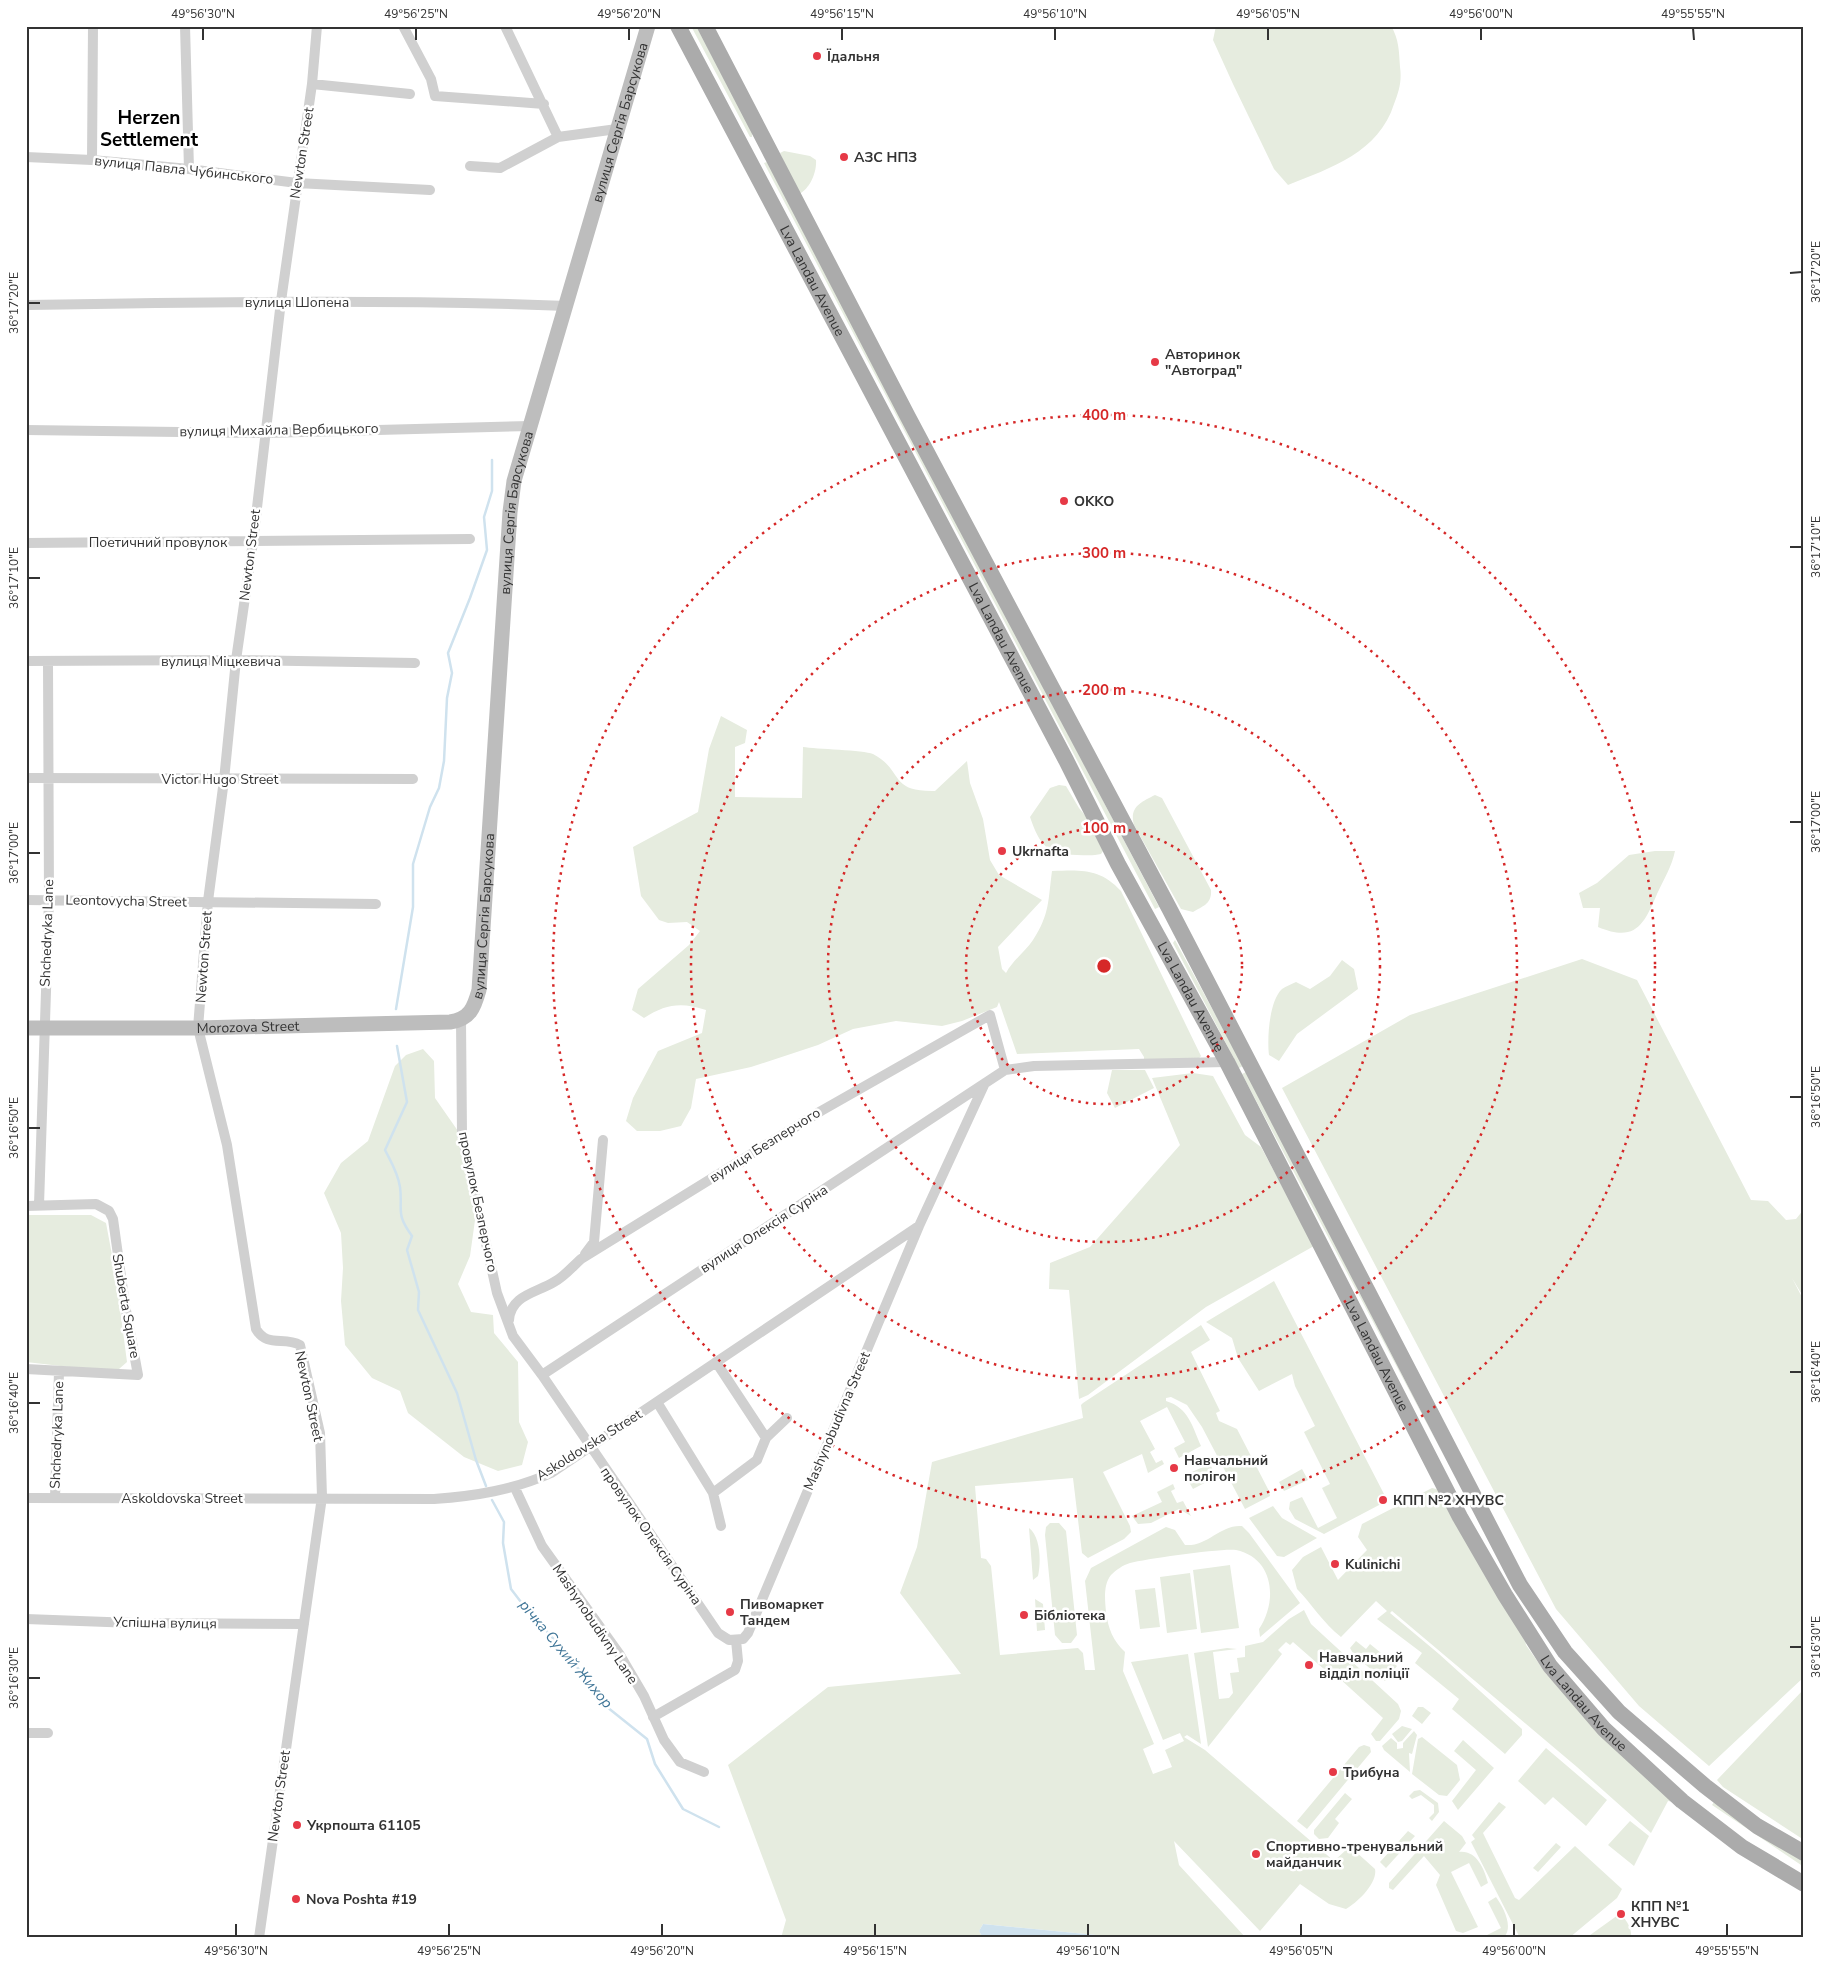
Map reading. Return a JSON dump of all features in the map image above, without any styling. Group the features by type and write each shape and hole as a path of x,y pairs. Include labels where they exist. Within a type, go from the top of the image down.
{"main road":[{"name":"вулиця Сергія Барсукова","path":"465,1018 479,990 510,512 514,481 648,26"},
{"name":"Lva Landau Avenue","path":"678,26 1149,919 1227,1062 1444,1486 1505,1595 1550,1666 1592,1715 1682,1801 1742,1847 1804,1884"},
{"name":"Lva Landau Avenue","path":"705,26 908,417 1169,908 1520,1585 1565,1652 1619,1712 1705,1786 1757,1826 1804,1853"},
{"path":"744,152 765,140"},
{"path":"1149,919 1169,908"},
{"name":"Morozova Street","path":"26,1028 198,1028 465,1018"},
{"path":"1682,1801 1705,1786"}],"street":[{"path":"92,160 93,26"},
{"path":"185,26 189,168"},
{"name":"Newton Street","path":"259,1938 322,1498 320,1433 300,1346 294,1342 268,1341 261,1337 256,1329 227,1145 198,1028 208,902 224,780 236,660 253,542 264,432 281,301 312,84 317,26"},
{"path":"403,26 431,79 435,96 544,104"},
{"path":"505,26 544,104 558,137"},
{"path":"312,84 410,94"},
{"path":"470,166 500,168 558,137 617,130"},
{"name":"вулиця Павла Чубинського","path":"26,157 189,168 297,183 430,190"},
{"name":"вулиця Шопена","path":"26,305 281,301 567,306"},
{"name":"вулиця Михайла Вербицького","path":"26,430 264,432 531,426"},
{"name":"Поетичний провулок","path":"26,543 470,539"},
{"name":"вулиця Міцкевича","path":"26,661 236,660 415,663"},
{"name":"Shchedryka Lane","path":"40,1205 49,900 48,662"},
{"name":"Victor Hugo Street","path":"26,778 413,779"},
{"name":"Leontovychа Street","path":"26,900 376,904"},
{"name":"вулиця Безперчого","path":"509,1321 510,1310 521,1298 556,1282 582,1259 821,1111 990,1015 1005,1070"},
{"name":"провулок Безперчого","path":"465,1018 462,1135 497,1293 509,1321"},
{"path":"1005,1070 1030,1066 1227,1062"},
{"name":"вулиця Олексія Суріна","path":"542,1375 1005,1070"},
{"name":"Mashynobudivna Street","path":"736,1640 743,1638 748,1633 919,1226 985,1083"},
{"path":"582,1259 594,1242 603,1140"},
{"name":"Shuberta Square","path":"26,1206 96,1204 109,1210 113,1220 125,1305 138,1375 26,1369"},
{"name":"Askoldovska Street","path":"26,1498 434,1499 472,1497 515,1488 551,1473 590,1448 919,1226"},
{"name":"провулок Олексія Суріна","path":"509,1321 513,1336 542,1375 718,1633 722,1637 736,1640"},
{"path":"716,1362 766,1438"},
{"name":"Shchedryka Lane","path":"55,1498 59,1372"},
{"path":"657,1402 713,1493 721,1526"},
{"path":"713,1493 757,1460 766,1438 787,1418"},
{"name":"Mashynobudivny Lane","path":"515,1488 542,1546 620,1655 644,1696 664,1740 680,1762 704,1772"},
{"name":"Успішна вулиця","path":"26,1619 134,1624 304,1624"},
{"path":"653,1717 735,1670 738,1661 736,1640"},
{"path":"26,1733 48,1733"}],"shaded area":[{"path":"691,26 696,26 752,130 752,137 750,137"},
{"path":"1216,26 1391,26 1398,45 1401,77 1400,86 1387,121 1377,135 1352,156 1321,172 1288,185 1274,169 1213,40"},
{"path":"784,151 810,156 816,160 812,180 803,192 799,194 780,153"},
{"path":"767,162 1159,907 1155,909 764,163"},
{"path":"721,716 747,730 745,743 735,747 735,797 802,798 803,747 873,754 883,760 903,784 920,790 935,791 967,761 970,783 983,819 990,860 999,875 1042,900 998,947 1002,969 1006,973 1039,931 1047,907 1052,871 1072,870 1098,874 1113,883 1121,891 1201,1056 1196,1062 1144,1063 1144,1057 1139,1049 1017,1054 999,1002 997,1007 962,1021 942,1026 896,1021 853,1029 818,1045 751,1067 696,1079 691,1108 681,1126 660,1131 637,1131 626,1121 633,1098 658,1051 702,1033 706,1010 681,1005 667,1007 644,1018 632,1010 638,989 689,945 700,931 687,922 668,923 659,920 641,896 633,847 698,812 709,749"},
{"path":"1059,785 1066,786 1079,808 1093,825 1103,851 1101,854 1077,855 1058,853 1041,842 1030,817 1050,788"},
{"path":"1155,795 1162,798 1211,890 1208,902 1193,912 1181,909 1134,825 1133,814 1137,806"},
{"path":"1655,851 1675,851 1668,872 1643,922 1630,932 1621,933 1598,927 1600,908 1583,908 1579,893 1597,883 1629,855"},
{"path":"1175,940 1243,1066 1239,1068 1173,943"},
{"path":"1582,959 1637,980 1751,1200 1768,1201 1786,1220 1796,1219 1804,1209 1804,1298 1792,1278 1804,1301 1804,1677 1709,1766 1639,1706 1556,1609 1282,1088 1410,1015"},
{"path":"1342,960 1354,969 1358,989 1297,1034 1279,1061 1269,1055 1270,1020 1274,1002 1282,989 1296,982 1310,989 1330,976"},
{"path":"423,1049 434,1061 435,1098 458,1131 476,1213 470,1256 458,1284 471,1312 493,1315 494,1333 518,1362 519,1422 528,1442 522,1465 498,1471 464,1457 408,1413 400,1391 372,1378 345,1345 341,1301 343,1268 341,1233 324,1193 341,1163 368,1141 395,1066 406,1055"},
{"path":"1112,1070 1145,1070 1154,1088 1115,1108 1107,1093"},
{"path":"1246,1072 1445,1458 1242,1074"},
{"path":"1193,1073 1213,1076 1245,1135 1261,1147 1314,1246 1206,1307 1088,1395 1079,1399 1069,1290 1049,1289 1050,1263 1090,1247 1180,1145 1152,1078"},
{"path":"26,1215 91,1215 106,1223 115,1271 127,1362 119,1369 96,1370 26,1362"},
{"path":"1274,1281 1384,1494 1378,1497 1381,1504 1324,1534 1295,1519 1289,1509 1290,1502 1302,1497 1318,1528 1337,1518 1322,1488 1330,1484 1304,1432 1315,1426 1295,1386 1292,1374 1259,1391 1238,1358 1232,1338 1206,1322"},
{"path":"1201,1325 1210,1340 1191,1352 1220,1411 1216,1413 1219,1421 1237,1429 1270,1496 1245,1509 1202,1427 1187,1405 1171,1397 1166,1398 1166,1401 1174,1404 1185,1413 1201,1446 1179,1458 1174,1448 1185,1442 1167,1407 1140,1421 1155,1449 1150,1452 1156,1463 1162,1460 1164,1464 1148,1473 1142,1454 1103,1472 1130,1526 1131,1532 1124,1539 1088,1558 1082,1553 1073,1478 975,1486 981,1558 986,1559 991,1566 1000,1655 1078,1648 1083,1653 1085,1670 1095,1670 1085,1581 1091,1568 1166,1527 1175,1530 1185,1545 1193,1545 1227,1528 1242,1526 1300,1603 1260,1637 1259,1629 1269,1606 1269,1582 1265,1571 1258,1562 1249,1555 1236,1550 1184,1554 1130,1563 1122,1566 1108,1579 1105,1598 1108,1623 1114,1639 1125,1652 1123,1671 1154,1744 1143,1749 1153,1774 1172,1767 1165,1750 1184,1741 1180,1733 1163,1740 1131,1662 1188,1654 1201,1744 1187,1735 1184,1737 1205,1750 1334,1861 1347,1849 1355,1851 1375,1869 1370,1886 1356,1902 1346,1909 1329,1904 1300,1884 1260,1931 1174,1841 1179,1865 1246,1938 1101,1938 1096,1935 983,1924 979,1931 983,1938 781,1938 786,1920 728,1765 828,1687 961,1674 900,1593 917,1547 932,1462 1083,1418 1081,1405 1083,1403"},
{"path":"1210,1464 1216,1477 1193,1489 1185,1475"},
{"path":"1302,1469 1308,1480 1284,1491 1279,1482"},
{"path":"1173,1484 1175,1489 1171,1491 1177,1503 1183,1501 1191,1516 1179,1509 1151,1523 1138,1524 1132,1516 1162,1502 1157,1492"},
{"path":"1432,1488 1440,1490 1524,1633 1526,1645 1547,1675 1556,1677 1673,1802 1668,1801 1651,1833 1577,1767 1392,1611 1390,1613 1439,1654 1522,1729 1522,1735 1505,1754 1452,1709 1459,1699 1415,1663 1422,1653 1377,1619 1387,1611 1376,1601 1341,1637 1297,1589 1292,1570 1303,1557 1321,1547 1338,1580 1367,1550 1358,1537 1362,1524"},
{"path":"1273,1506 1282,1518 1317,1538 1284,1557 1277,1556 1249,1518"},
{"path":"1050,1523 1059,1523 1066,1531 1077,1635 1071,1643 1062,1643 1055,1635 1045,1535 1046,1527"},
{"path":"1029,1528 1036,1537 1039,1550 1040,1564 1038,1576 1033,1580"},
{"path":"1230,1565 1239,1628 1201,1633 1193,1570"},
{"path":"1190,1573 1197,1629 1167,1633 1160,1577"},
{"path":"1155,1588 1160,1627 1140,1629 1135,1590"},
{"path":"1035,1599 1043,1604 1045,1630 1037,1631"},
{"path":"1304,1610 1311,1624 1398,1704 1401,1711 1399,1719 1380,1741 1376,1741 1371,1734 1383,1718 1329,1669 1325,1670 1293,1642 1290,1645 1286,1642 1278,1650 1282,1654 1208,1747 1194,1653 1227,1648 1237,1649 1213,1652 1219,1699 1229,1698 1233,1693 1230,1673 1239,1672 1237,1658 1245,1657 1245,1646 1263,1642 1289,1619"},
{"path":"1356,1641 1366,1649 1370,1644 1397,1666 1385,1681 1354,1655 1350,1648"},
{"path":"1804,1689 1804,1840 1723,1787 1717,1780"},
{"path":"1418,1707 1423,1707 1431,1713 1422,1724 1412,1716"},
{"path":"1402,1726 1412,1729 1402,1741 1398,1742 1392,1734"},
{"path":"1414,1731 1417,1735 1412,1754 1409,1753 1410,1772 1384,1750 1382,1746 1391,1738 1397,1743 1397,1749 1403,1748 1403,1743"},
{"path":"1422,1737 1457,1765 1460,1780 1447,1796 1439,1795 1412,1774 1418,1739"},
{"path":"1463,1740 1494,1768 1458,1810 1452,1801 1476,1770 1454,1751"},
{"path":"1364,1745 1370,1747 1371,1752 1307,1829 1297,1821 1359,1747"},
{"path":"1546,1748 1607,1800 1586,1826 1553,1797 1545,1805 1518,1781"},
{"path":"1420,1790 1438,1803 1439,1812 1432,1821 1429,1818 1434,1813 1434,1805 1421,1795 1412,1799 1409,1796 1414,1791"},
{"path":"1345,1793 1352,1799 1335,1819 1339,1823 1328,1838 1319,1839 1314,1834 1314,1830"},
{"path":"1499,1802 1506,1807 1483,1833 1515,1898 1519,1900 1575,1846 1622,1889 1617,1898 1569,1938 1520,1938 1471,1842 1475,1839 1472,1835"},
{"path":"1714,1802 1804,1862 1804,1867 1712,1805"},
{"path":"1444,1821 1462,1836 1466,1843 1459,1852 1465,1852 1475,1857 1482,1866 1488,1883 1481,1887 1469,1863 1451,1872 1478,1927 1463,1933 1456,1931 1436,1885 1440,1875 1424,1856 1393,1890 1389,1888 1389,1883"},
{"path":"1630,1821 1649,1836 1634,1866 1608,1845"},
{"path":"1408,1831 1415,1836 1386,1868 1380,1862"},
{"path":"1556,1843 1561,1847 1538,1872 1533,1868"},
{"path":"1496,1897 1508,1921 1508,1927 1505,1936 1488,1938 1487,1935 1501,1928 1488,1902"},
{"path":"1618,1915 1622,1915 1628,1923 1631,1938 1586,1938"}],"water":[{"path":"983,1924 1096,1935 1101,1938 983,1938 979,1931"}],"waterway":[{"name":"річка Сухий Жихор","path":"396,1009 413,907 413,864 430,807 439,788 444,761 447,698 452,673 448,653 487,550 484,517 492,491 492,460"},
{"name":"річка Сухий Жихор","path":"397,1046 407,1102 385,1150 399,1182 403,1222 412,1236 407,1250 419,1292 418,1310 457,1393 476,1460 486,1486"},
{"name":"річка Сухий Жихор","path":"492,1500 504,1522 503,1543 511,1589 568,1655 607,1707 647,1739 655,1764 683,1809 719,1827"}],"place":[{"name":"Їдальня","path":"817,56"},
{"name":"АЗС НПЗ","path":"844,157"},
{"name":"Авторинок \"Автоград\"","path":"1155,362"},
{"name":"OKKO","path":"1064,501"},
{"name":"Ukrnafta","path":"1002,851"},
{"name":"Навчальний полігон","path":"1174,1468"},
{"name":"КПП №2 ХНУВС","path":"1383,1500"},
{"name":"Kulinichi","path":"1335,1564"},
{"name":"Пивомаркет Тандем","path":"730,1612"},
{"name":"Бібліотека","path":"1024,1615"},
{"name":"Навчальний відділ поліції","path":"1309,1665"},
{"name":"Трибуна","path":"1333,1772"},
{"name":"Укрпошта 61105","path":"297,1825"},
{"name":"Спортивно-тренувальний майданчик","path":"1256,1854"},
{"name":"Nova Poshta #19","path":"296,1899"},
{"name":"КПП №1 ХНУВС","path":"1621,1914"}],"district":[{"name":"Herzen Settlement","path":"149,129"}]}
